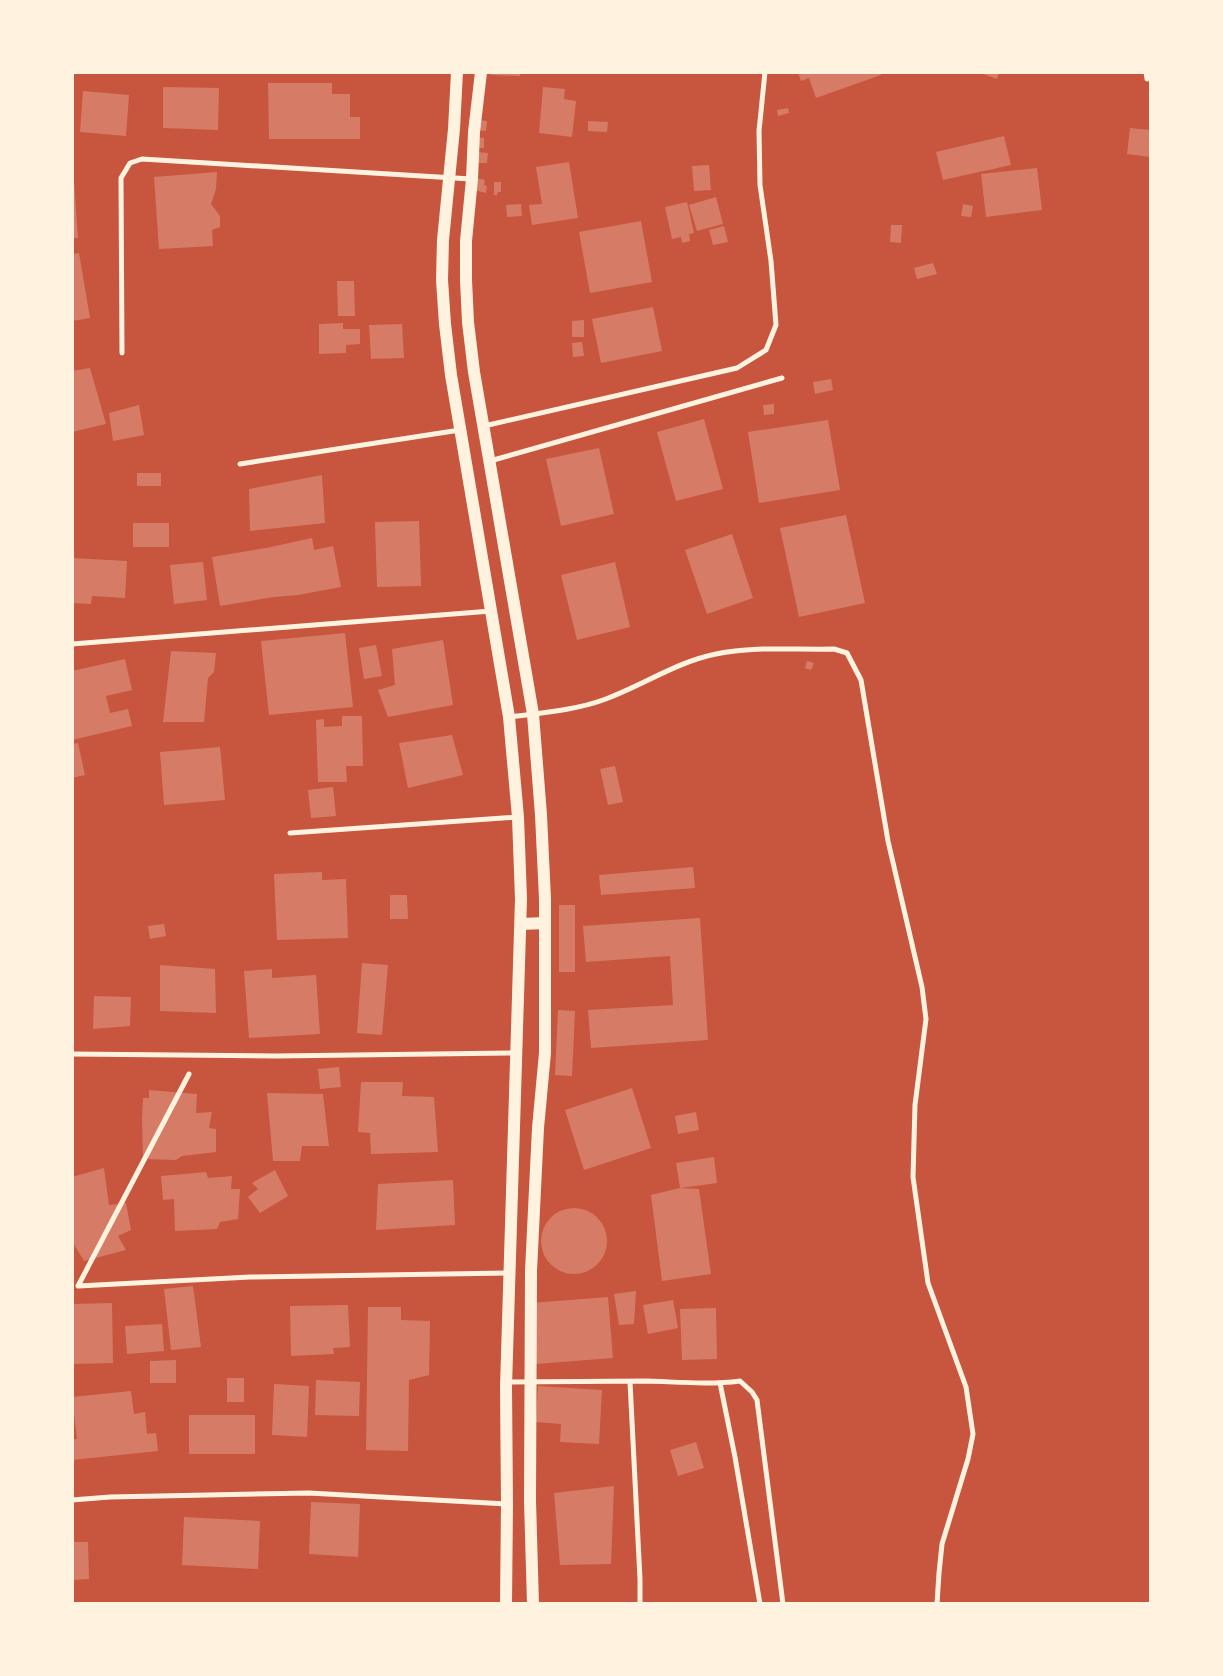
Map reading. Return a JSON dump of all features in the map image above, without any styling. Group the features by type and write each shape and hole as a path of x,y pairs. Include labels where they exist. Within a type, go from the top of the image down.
{"main road":[{"path":"457,72 454,130 443,240 442,280 445,324 460,430 509,717 518,816 520,924 506,1382 506,1604"},
{"path":"481,72 474,132 466,241 468,322 533,714 542,815 545,923 544,1053 538,1128 531,1271 530,1501 534,1604"},
{"path":"520,924 545,923"}],"street":[{"path":"484,426 737,368 766,350 776,325 771,261 760,185 760,131 765,72"},
{"path":"1146,72 1147,79"},
{"path":"122,353 121,178 130,163 142,159 449,176 472,179"},
{"path":"490,461 782,378"},
{"path":"240,464 460,430"},
{"path":"72,644 492,611"},
{"path":"509,717 600,701 687,662 739,650 834,649 847,653 861,680 888,841 922,987 926,1019 915,1105 913,1177 928,1283 966,1386 973,1434 968,1459 942,1544 938,1573 937,1604"},
{"path":"290,834 518,816"},
{"path":"72,1054 276,1056 517,1053"},
{"path":"189,1074 78,1286 250,1277 509,1273"},
{"path":"506,1382 720,1383 740,1381 752,1392 756,1400 783,1604"},
{"path":"630,1382 640,1604"},
{"path":"720,1383 735,1456 760,1604"},
{"path":"72,1500 110,1497 309,1493 507,1504"}],"building":[{"path":"491,72 520,72 520,76 491,75"},
{"path":"798,72 880,72 881,75 816,98 809,78 801,81"},
{"path":"978,72 999,72 997,79"},
{"path":"268,83 332,83 332,94 350,94 350,117 360,117 360,139 269,139"},
{"path":"163,87 219,88 218,130 163,128"},
{"path":"543,87 565,89 564,99 576,101 572,137 539,133"},
{"path":"83,91 129,95 126,136 80,132"},
{"path":"788,108 789,113 778,116 777,110"},
{"path":"478,120 487,121 486,131 477,130"},
{"path":"588,121 608,122 607,132 588,131"},
{"path":"1130,128 1150,130 1150,157 1127,154"},
{"path":"1004,136 1011,165 943,180 936,152"},
{"path":"476,137 484,138 484,148 475,148"},
{"path":"478,152 488,153 487,163 477,163"},
{"path":"569,162 578,218 532,225 529,205 542,204 536,167"},
{"path":"709,165 711,190 694,191 692,166"},
{"path":"1037,168 1042,210 986,217 981,174"},
{"path":"217,172 216,189 211,204 220,216 220,227 212,230 213,246 159,249 154,177"},
{"path":"476,178 485,180 484,185 487,186 486,193 474,190"},
{"path":"72,181 74,181 78,238 72,238"},
{"path":"494,182 501,182 501,192 498,192 497,195 494,195"},
{"path":"716,197 723,224 697,231 689,205"},
{"path":"687,202 694,233 689,234 690,241 682,243 681,237 672,239 665,207"},
{"path":"521,204 522,216 507,217 506,205"},
{"path":"963,204 973,206 971,217 961,216"},
{"path":"641,221 652,282 590,293 579,232"},
{"path":"891,225 902,225 901,243 890,242"},
{"path":"724,226 728,242 713,245 709,230"},
{"path":"79,253 90,318 72,321 72,254"},
{"path":"933,263 937,274 917,279 914,268"},
{"path":"337,281 354,281 355,316 338,316"},
{"path":"653,307 662,351 601,363 592,319"},
{"path":"584,320 584,337 572,337 572,321"},
{"path":"343,323 343,329 360,329 360,344 346,345 346,353 319,354 319,324"},
{"path":"402,324 404,358 371,359 369,325"},
{"path":"582,342 584,356 573,357 572,343"},
{"path":"90,368 106,424 72,432 72,371"},
{"path":"831,379 833,390 815,394 813,382"},
{"path":"774,404 774,414 764,415 763,405"},
{"path":"139,405 144,435 113,441 109,413"},
{"path":"704,419 723,489 676,501 657,432"},
{"path":"828,420 840,490 759,503 748,432"},
{"path":"599,448 614,514 561,526 546,459"},
{"path":"137,473 161,473 161,486 137,486"},
{"path":"322,475 325,523 250,531 249,489"},
{"path":"846,515 865,603 799,617 780,528"},
{"path":"419,521 421,586 377,587 375,522"},
{"path":"133,523 169,523 169,547 133,547"},
{"path":"732,534 753,598 707,614 685,550"},
{"path":"312,538 314,550 333,546 341,587 220,606 212,557"},
{"path":"72,558 127,561 125,598 92,596 91,604 72,603"},
{"path":"203,562 207,600 174,604 170,565"},
{"path":"615,562 630,627 577,640 561,575"},
{"path":"345,633 353,707 269,715 261,641"},
{"path":"443,640 453,705 388,717 378,690 395,685 392,649"},
{"path":"376,645 382,676 364,679 359,648"},
{"path":"171,651 216,653 214,672 208,678 204,722 163,722"},
{"path":"125,659 132,690 106,696 110,713 128,709 132,726 72,740 72,671"},
{"path":"807,661 814,663 811,670 805,668"},
{"path":"342,716 362,716 363,766 346,766 347,782 318,782 316,720 324,719 324,727 342,726"},
{"path":"452,735 463,775 408,788 399,743"},
{"path":"78,743 85,775 72,778 72,744"},
{"path":"220,747 225,800 164,805 160,752"},
{"path":"615,766 623,802 608,805 600,769"},
{"path":"333,787 336,816 311,818 308,790"},
{"path":"693,867 695,888 601,895 599,875"},
{"path":"322,872 322,880 346,879 348,938 277,940 274,874"},
{"path":"390,895 407,895 408,919 390,919"},
{"path":"559,905 575,905 575,972 559,972"},
{"path":"700,918 708,1040 591,1048 588,1010 673,1005 670,956 586,962 583,926"},
{"path":"164,924 166,936 150,939 148,926"},
{"path":"362,963 388,965 382,1035 357,1033"},
{"path":"160,965 215,969 216,1013 160,1011"},
{"path":"272,969 272,978 316,975 320,1034 249,1038 244,971"},
{"path":"94,996 131,997 130,1026 93,1029"},
{"path":"558,1010 575,1011 572,1076 555,1075"},
{"path":"339,1067 341,1087 320,1089 318,1069"},
{"path":"361,1082 403,1082 402,1096 434,1097 438,1152 371,1154 370,1133 358,1132"},
{"path":"632,1088 651,1148 584,1170 565,1110"},
{"path":"149,1090 197,1094 196,1113 212,1112 209,1128 216,1129 216,1152 182,1156 176,1160 143,1159 143,1098 149,1098"},
{"path":"267,1093 323,1094 329,1146 302,1146 300,1161 273,1161"},
{"path":"696,1112 699,1130 678,1134 675,1116"},
{"path":"714,1157 717,1183 680,1188 676,1163"},
{"path":"104,1168 109,1205 126,1203 131,1230 118,1236 126,1250 84,1261 72,1241 72,1177"},
{"path":"275,1170 288,1196 260,1213 248,1197 258,1189 252,1183"},
{"path":"206,1172 208,1178 232,1176 231,1189 240,1189 238,1219 220,1222 217,1229 175,1231 174,1199 163,1200 161,1176"},
{"path":"453,1180 455,1225 376,1230 378,1184"},
{"path":"680,1188 699,1189 711,1274 662,1281 651,1195"},
{"path":"574,1208 587,1211 597,1218 604,1228 607,1241 604,1254 597,1264 587,1271 574,1274 561,1271 551,1264 544,1254 541,1241 544,1228 551,1218 561,1211"},
{"path":"193,1286 201,1347 171,1350 164,1289"},
{"path":"636,1291 634,1324 619,1325 614,1294"},
{"path":"608,1297 613,1358 536,1364 531,1303"},
{"path":"673,1300 678,1328 648,1334 643,1305"},
{"path":"112,1303 113,1363 72,1364 72,1304"},
{"path":"348,1305 350,1347 333,1348 334,1354 291,1356 290,1306"},
{"path":"368,1307 401,1307 401,1320 430,1321 429,1375 409,1380 408,1451 366,1450"},
{"path":"716,1308 717,1359 682,1360 680,1309"},
{"path":"162,1324 164,1351 127,1354 125,1326"},
{"path":"176,1360 176,1383 150,1383 150,1361"},
{"path":"227,1378 244,1378 244,1402 227,1402"},
{"path":"316,1380 360,1382 359,1416 315,1415"},
{"path":"274,1384 309,1386 307,1437 272,1435"},
{"path":"538,1386 602,1390 599,1444 560,1442 561,1424 536,1422"},
{"path":"131,1391 134,1414 145,1412 147,1434 156,1433 158,1451 72,1460 72,1439 77,1439 72,1397"},
{"path":"189,1415 255,1415 255,1454 189,1454"},
{"path":"696,1442 704,1468 678,1476 670,1450"},
{"path":"614,1486 611,1564 560,1565 554,1493"},
{"path":"311,1502 360,1504 358,1557 309,1554"},
{"path":"184,1517 260,1521 258,1569 182,1565"},
{"path":"72,1542 88,1542 89,1579 72,1580"}]}
